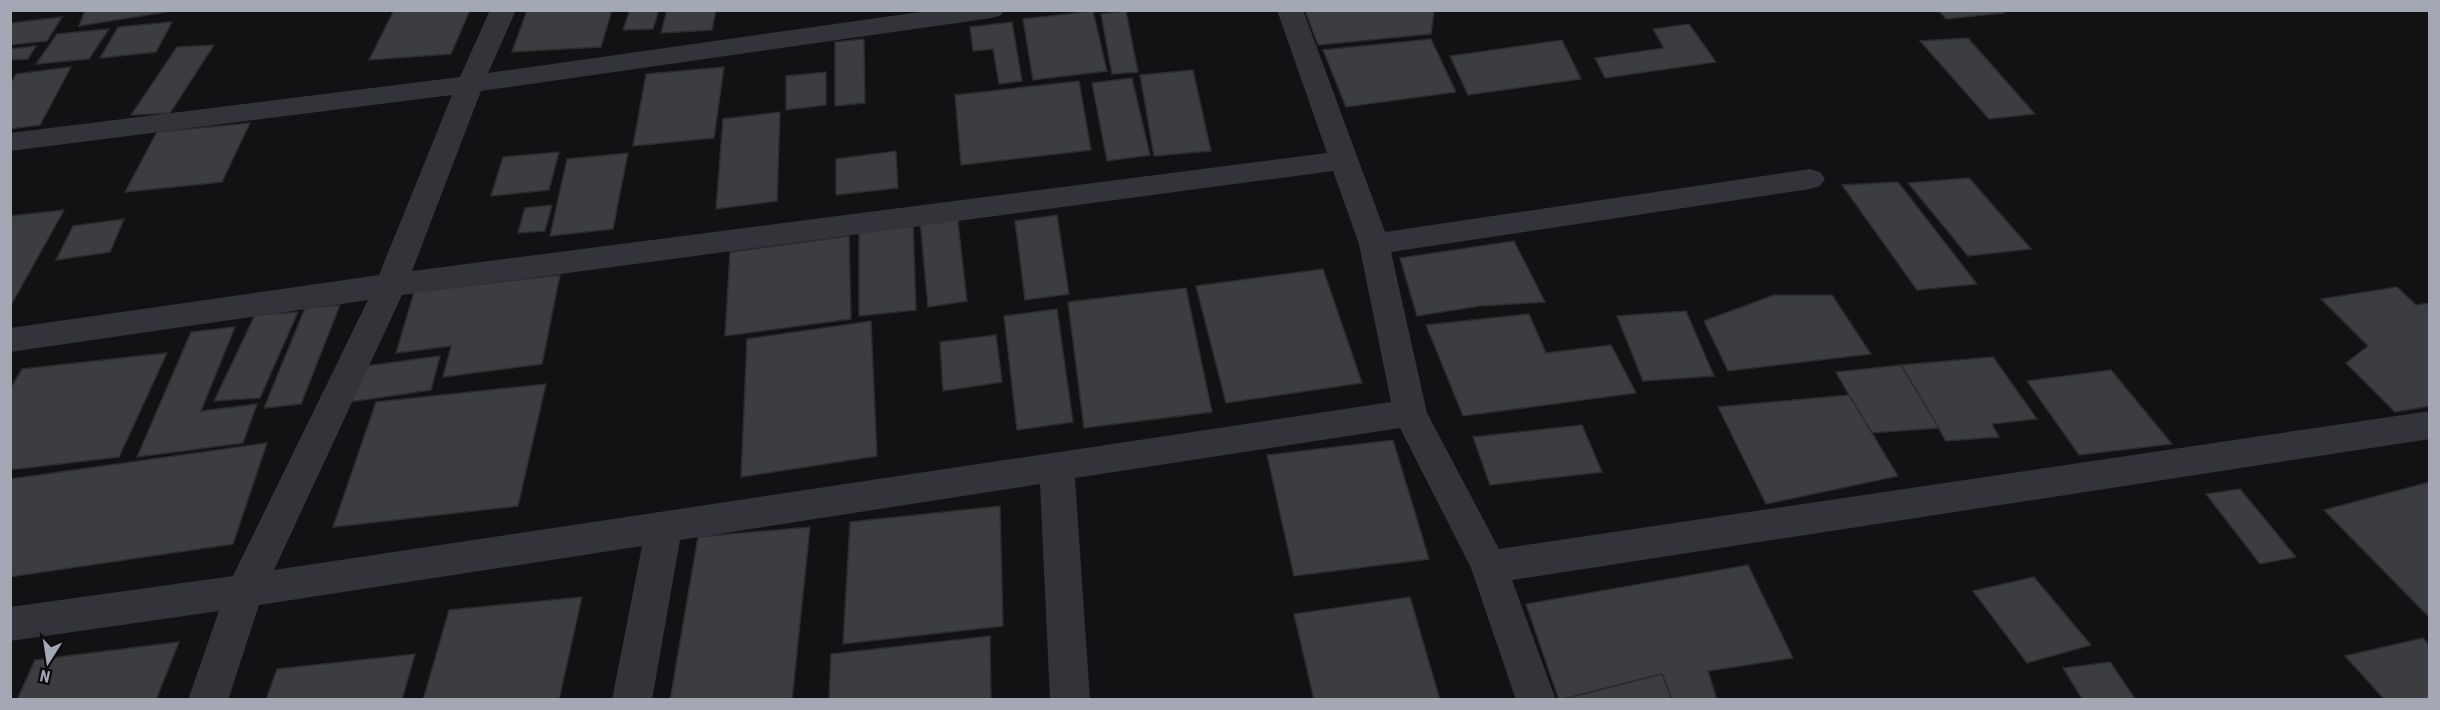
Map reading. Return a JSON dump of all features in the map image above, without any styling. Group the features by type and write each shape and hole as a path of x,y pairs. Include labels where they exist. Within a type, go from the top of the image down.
{"street":[{"path":"208,699 245,591 391,285 470,84 502,10"},
{"path":"10,142 470,84 992,10"},
{"path":"1290,10 1374,244 1410,413 1489,567 1536,699"},
{"path":"10,340 391,285 1343,160"},
{"path":"1374,244 1810,179"},
{"path":"10,624 664,528 1410,413"},
{"path":"1489,567 2430,425"},
{"path":"1057,467 1070,699"},
{"path":"632,699 664,528"}],"building":[{"path":"85,10 178,10 79,26"},
{"path":"394,10 470,10 451,54 369,60"},
{"path":"527,10 612,10 601,47 512,52"},
{"path":"630,10 659,10 653,29 623,30"},
{"path":"667,10 716,10 712,30 661,33"},
{"path":"1305,10 1433,10 1434,12 1431,34 1318,45"},
{"path":"1938,10 2001,10 2004,13 1946,19"},
{"path":"1093,11 1107,71 1033,80 1023,19"},
{"path":"1126,11 1138,72 1112,74 1101,14"},
{"path":"62,17 47,41 10,45 11,23"},
{"path":"172,22 156,52 100,58 118,27"},
{"path":"1012,22 1022,81 999,84 993,49 973,51 970,27"},
{"path":"1689,24 1716,62 1605,78 1595,58 1664,48 1653,29"},
{"path":"109,29 89,59 36,64 57,34"},
{"path":"1968,38 2035,114 1989,119 1920,41"},
{"path":"864,39 865,103 835,106 835,42"},
{"path":"1431,39 1456,92 1346,107 1323,50"},
{"path":"1562,40 1581,79 1468,95 1450,56"},
{"path":"214,45 170,113 131,115 177,47"},
{"path":"36,46 28,59 10,60 10,49"},
{"path":"71,67 40,125 10,129 10,84 16,74"},
{"path":"724,67 714,138 633,146 646,74"},
{"path":"1193,70 1211,151 1154,156 1140,75"},
{"path":"826,72 826,105 786,110 786,76"},
{"path":"1132,78 1150,155 1107,161 1092,83"},
{"path":"1079,81 1091,150 961,165 955,95"},
{"path":"780,112 777,201 716,209 723,119"},
{"path":"250,123 222,182 125,192 157,132"},
{"path":"896,151 898,188 836,195 836,159"},
{"path":"559,152 549,190 491,196 503,157"},
{"path":"628,153 613,229 550,236 567,159"},
{"path":"1969,178 2031,249 1968,256 1908,183"},
{"path":"1898,182 1977,284 1917,290 1842,185"},
{"path":"552,205 545,231 518,233 525,208"},
{"path":"956,205 967,301 928,307 919,210"},
{"path":"64,210 10,307 10,216"},
{"path":"1057,215 1069,294 1025,300 1015,221"},
{"path":"124,219 110,252 56,260 73,226"},
{"path":"913,223 916,310 859,316 859,229"},
{"path":"849,236 851,319 725,336 730,252"},
{"path":"1514,241 1545,302 1480,306 1417,316 1400,258"},
{"path":"1323,269 1362,383 1226,403 1196,286"},
{"path":"560,275 542,364 443,377 451,346 396,353 414,292"},
{"path":"2397,287 2416,305 2430,303 2430,406 2395,412 2346,363 2368,346 2321,299"},
{"path":"1186,288 1212,412 1084,428 1068,302"},
{"path":"1774,295 1832,295 1871,354 1728,371 1704,321"},
{"path":"340,305 301,404 264,408 305,308"},
{"path":"1057,309 1073,422 1017,430 1004,316"},
{"path":"1686,311 1714,376 1643,381 1617,316"},
{"path":"298,312 260,398 214,401 255,315"},
{"path":"1529,314 1546,353 1611,345 1636,393 1463,416 1426,325"},
{"path":"871,321 877,456 741,477 747,339"},
{"path":"235,327 201,411 257,404 243,443 137,457 191,332"},
{"path":"996,335 1002,382 943,391 940,342"},
{"path":"167,353 119,457 10,470 10,389 22,369"},
{"path":"440,356 431,390 349,402 359,367"},
{"path":"1993,357 2037,419 1992,424 1999,437 1946,441 1901,365"},
{"path":"1901,365 1939,428 1870,433 1836,372"},
{"path":"2111,370 2172,444 2079,455 2027,381"},
{"path":"546,384 518,506 333,527 376,402"},
{"path":"1849,395 1898,476 1766,504 1718,407"},
{"path":"1582,425 1602,472 1490,485 1473,437"},
{"path":"1393,440 1429,559 1294,576 1267,455"},
{"path":"267,443 233,544 10,577 10,479"},
{"path":"2430,482 2430,615 2427,615 2324,510"},
{"path":"2240,489 2296,557 2260,564 2206,494"},
{"path":"1000,506 1003,626 843,644 850,522"},
{"path":"810,527 792,700 670,700 698,537"},
{"path":"1748,565 1793,658 1708,671 1717,700 1672,700 1662,674 1559,700 1526,604"},
{"path":"2034,577 2091,645 2027,663 1973,591"},
{"path":"582,597 559,700 423,700 449,610"},
{"path":"1410,597 1440,700 1314,700 1294,614"},
{"path":"990,636 991,700 829,700 831,654"},
{"path":"2423,638 2430,646 2430,700 2385,700 2345,656"},
{"path":"179,642 156,700 17,700 35,660"},
{"path":"415,654 402,700 266,700 277,669"},
{"path":"2110,662 2136,700 2083,700 2063,668"},
{"path":"1662,674 1672,700 1560,700"}]}
